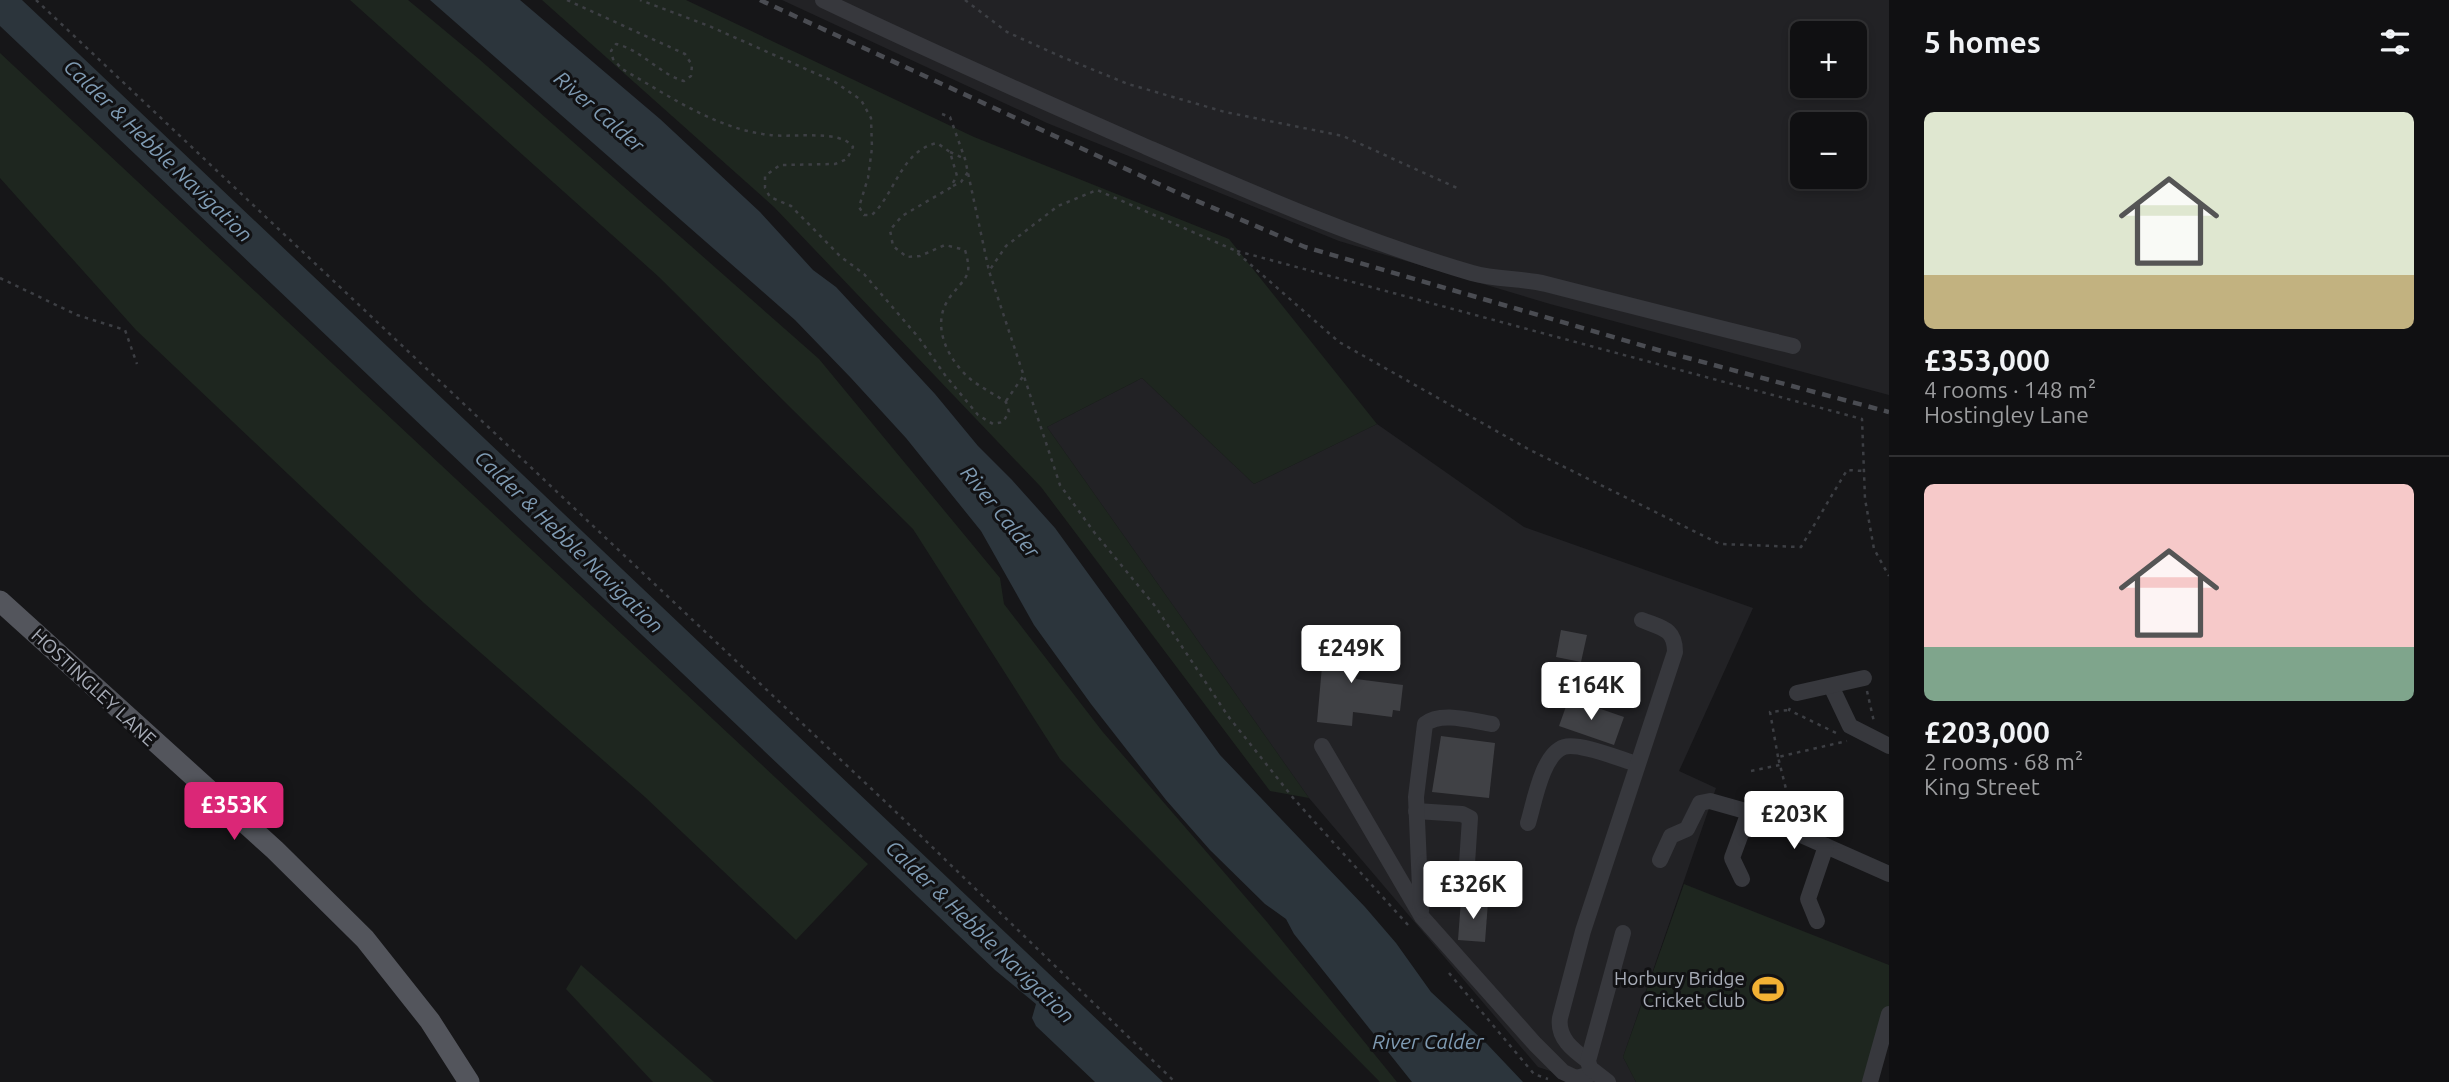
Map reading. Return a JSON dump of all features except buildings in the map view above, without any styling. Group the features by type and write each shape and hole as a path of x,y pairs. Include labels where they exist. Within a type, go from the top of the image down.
{"main road":[{"name":"HOSTINGLEY LANE","path":"0,601 275,850 365,939 430,1021 469,1082"}],"street":[{"path":"823,0 942,57 1177,160 1306,215 1408,252 1476,275 1542,283 1598,299 1793,345"},
{"path":"1597,1072 1566,1042 1559,1026 1583,931 1675,652 1675,640 1668,631 1642,620"},
{"path":"1797,693 1864,678"},
{"path":"1831,685 1850,726 1883,742"},
{"path":"1417,923 1416,797 1424,724 1432,718 1441,717 1492,724"},
{"path":"1322,746 1417,923 1563,1072 1576,1078 1597,1072"},
{"path":"1528,824 1543,771 1562,747 1576,747 1637,764"},
{"path":"1660,860 1671,836 1687,829 1700,803 1710,801 1749,812 1889,874"},
{"path":"1416,811 1462,814 1470,818 1466,879"},
{"path":"1742,879 1732,858 1749,812"},
{"path":"1817,921 1808,899 1826,846"},
{"path":"1597,1072 1623,933"},
{"path":"1870,1082 1882,1058 1889,1014"}],"path":[{"path":"36,0 895,811 1175,1082"},
{"path":"567,0 685,54 692,65 691,76 684,81 674,78 629,47 617,44 611,51 613,59 622,69 719,123 752,134 785,137 837,136 848,141 853,147 847,159 835,164 780,165 765,176 765,188 770,197 791,206 841,257 864,274 919,338 945,376 978,415 993,424 1003,422 1009,412 1006,402 969,378 946,351 940,321 948,299 965,281 970,268 965,250 945,245 920,256 907,257 893,246 890,230 902,216 961,181 968,172"},
{"path":"640,0 709,26 835,82 861,100 871,118 872,148 868,178 859,207 864,215 872,215 882,205 908,160 923,146 937,143 965,159"},
{"path":"965,0 1007,32 1128,84 1226,112 1343,136 1457,188"},
{"path":"942,114 950,117 965,159 989,271 1060,485 1094,532 1155,606 1228,716 1294,799 1417,923"},
{"path":"950,152 957,176 950,187"},
{"path":"989,271 1006,246 1058,206 1097,190 1234,250 1862,419 1865,499 1874,550 1889,576"},
{"path":"1234,250 1339,342 1530,450 1720,544 1801,547 1847,470 1864,471"},
{"path":"0,278 77,315 125,330 137,364"},
{"path":"1006,402 1024,375"},
{"path":"1864,678 1883,742"},
{"path":"1789,710 1797,693"},
{"path":"1778,757 1851,741 1789,710 1770,712 1778,757 1789,801 1802,822 1799,833"},
{"path":"1751,771 1780,765"},
{"path":"1444,967 1534,1074 1556,1082"}],"shaded area":[{"path":"350,0 408,0 479,59 819,359 1000,578 1004,604 1102,731 1267,922 1397,1082 1380,1082 1060,759 913,529 659,277"},
{"path":"542,0 686,0 974,137 1229,239 1377,424 1254,484 1142,378 1047,427 1309,798 1270,791 1041,487 774,207"},
{"path":"782,0 1889,0 1889,395 1550,304 1339,241 1047,123"},
{"path":"0,53 868,864 796,940 645,797 424,603 136,330 0,178"},
{"path":"1142,378 1254,484 1377,424 1524,527 1753,608 1679,771 1716,788 1623,1057 1636,1082 1584,1082 1538,1067 1309,798 1047,427"},
{"name":"Horbury Bridge Cricket Club","path":"1684,884 1889,965 1889,1014 1867,1082 1636,1082 1623,1057"},
{"path":"581,965 714,1082 653,1082 566,989"}],"water":[{"name":"Calder & Hebble Navigation","path":"0,0 22,0 1163,1082 1095,1082 1036,1026 1032,1018 1036,1004 995,970 0,26"},
{"name":"River Calder","path":"430,0 520,0 660,119 760,212 813,270 836,287 1055,528 1220,755 1365,907 1396,943 1431,992 1523,1082 1412,1082 1294,934 1286,919 1265,904 1210,850 1166,800 1034,625 981,531 906,438 795,320"}],"railway":[{"path":"760,0 1176,192 1305,247 1658,350 1889,412"}],"place":[{"name":"Horbury Bridge Cricket Club","path":"1768,989"}]}
